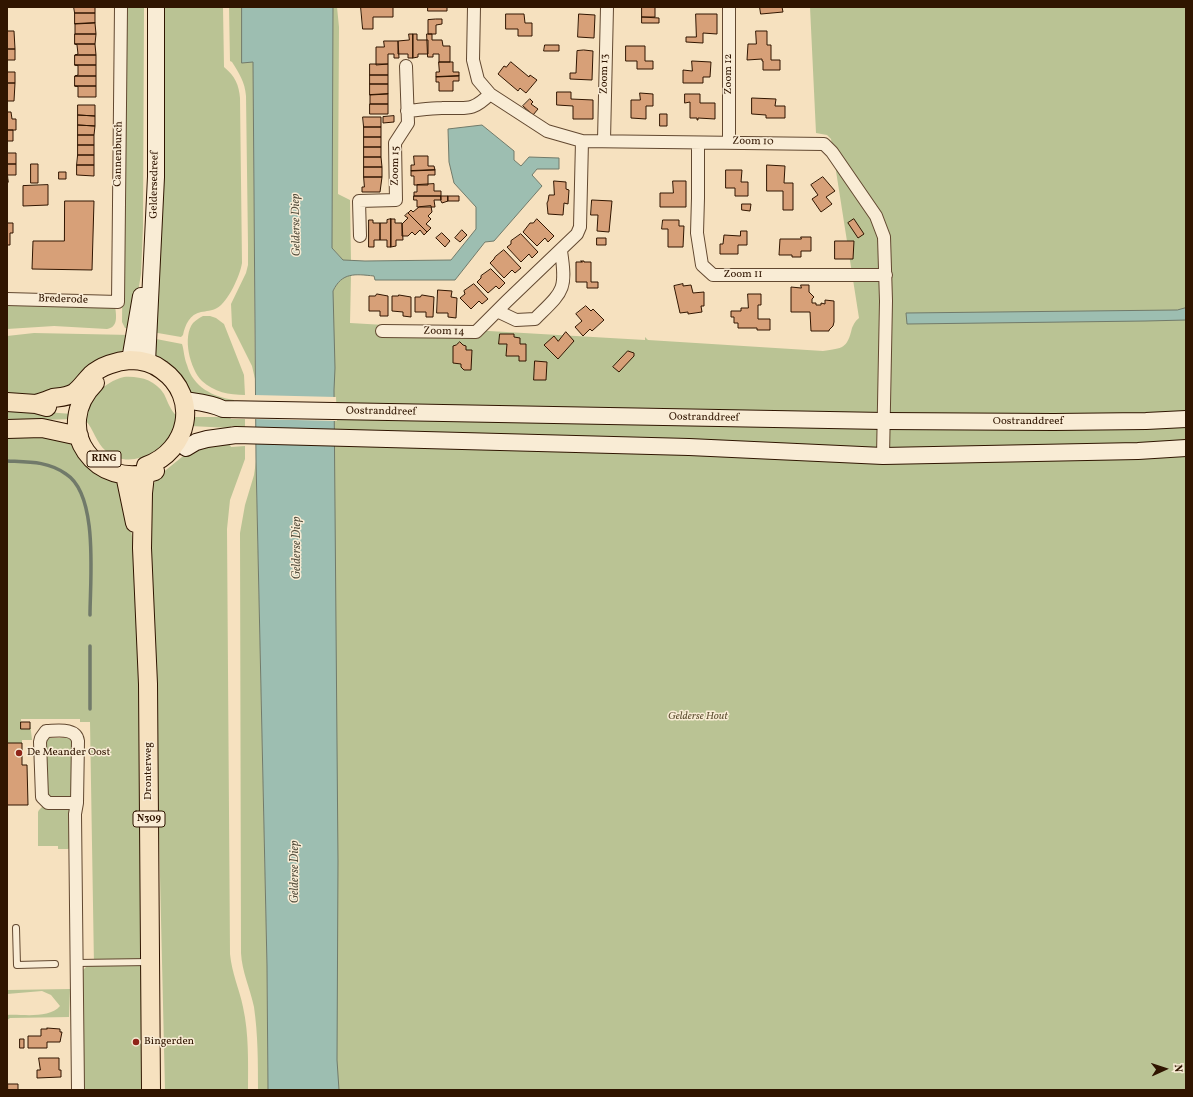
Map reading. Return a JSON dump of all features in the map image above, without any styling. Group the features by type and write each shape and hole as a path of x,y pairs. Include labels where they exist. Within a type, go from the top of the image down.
{"main road":[{"name":"Geldersedreef","path":"135,364 136,333 144,276 148,178 148,7"},
{"name":"Geldersedreef","path":"135,364 156,178 156,7"},
{"path":"7,429 42,428 53,424 78,431 77,400 91,375 118,362 135,364 158,377 164,382 180,408 185,405"},
{"path":"7,402 36,404 53,398 68,396 77,400"},
{"path":"183,442 185,405"},
{"name":"Oostranddreef","path":"185,405 213,412 229,409 884,421 1054,422 1186,419"},
{"name":"RING","path":"145,470 125,475 103,468 95,462 85,450 78,431 85,432 96,451 108,461 124,467 145,470 153,472 167,465 183,442 196,442 232,435 689,447 883,456 1123,451 1186,448"},
{"name":"Dronterweg","path":"145,470 142,548 148,684 151,1090"},
{"name":"Dronterweg","path":"125,475 130,493 132,511 142,548"}],"street":[{"name":"Cannenburch","path":"118,302 121,7"},
{"name":"Zoom 10","path":"474,7 473,60 478,80 490,94 547,131 582,141 604,140 698,143 729,142 824,144 832,152 876,216 884,237 886,275 883,456"},
{"name":"Zoom 13","path":"604,140 607,7"},
{"name":"Zoom 12","path":"729,7 729,142"},
{"name":"Zoom 15","path":"360,236 359,201 396,200 395,143 408,123 406,66"},
{"path":"407,111 441,108 467,109 480,104 490,94"},
{"name":"Zoom 14","path":"382,331 476,332 577,234 580,227 582,141"},
{"name":"Zoom 11","path":"698,143 697,233 702,265 713,275 886,275"},
{"path":"497,311 516,320 535,319 557,297 563,287 564,273 561,250"},
{"name":"Brederode","path":"7,299 118,302"},
{"path":"77,803 45,802 42,797 40,742 46,731 70,732 77,738 77,803 75,814 78,1090"}],"lane":[{"path":"16,928 17,965 55,964"},
{"path":"77,963 150,962"}],"green space":[{"path":"126,7 144,7 143,227 141,274 132,329 125,328 122,322"},
{"path":"159,7 223,7 224,67 236,81 240,98 241,268 233,288 221,305 215,309 194,315 189,320 181,337 152,332"},
{"path":"229,7 242,7 242,62 253,62 255,379 252,366 232,326 231,304 246,273 248,265 248,245 246,96 241,78 230,61"},
{"path":"333,7 337,7 339,27 338,194 350,200 351,261 343,260 332,248"},
{"name":"Gelderse Hout","path":"810,7 1186,7 1186,1090 324,1090 333,291 340,280 351,275 350,323 645,340 645,337 648,340 823,351 840,348 846,344 856,320 859,318 831,139 827,135 816,133"},
{"path":"7,304 115,305 116,320 111,328 107,329 54,326 7,329"},
{"path":"203,316 216,318 224,324 244,375 245,395 228,393 212,388 202,381 194,369 189,353 188,336 193,323"},
{"path":"34,333 131,335 126,346 121,352 76,385 53,395 7,393 7,336"},
{"path":"151,338 182,344 185,360 190,373 199,385 211,393 234,401 212,400 192,394 159,360 154,352"},
{"path":"136,377 152,382 164,394 171,409 177,416 172,433 163,447 146,456 129,460 117,458 106,451 85,420 90,405 98,392 116,379"},
{"path":"7,409 72,414 73,419 7,421"},
{"path":"191,417 230,417 231,419 245,419 245,427 231,426 231,428 190,426"},
{"path":"50,435 70,441 118,484 127,503 137,570 139,623 144,1090 83,1090 82,971 87,966 94,966 90,722 80,722 80,719 21,719 21,722 30,722 32,740 22,740 22,743 7,743 7,436"},
{"path":"229,443 231,447 245,446 245,459 230,500 227,529 230,954 232,968 243,1007 246,1027 248,1048 248,1090 165,1090 154,619 150,540 152,486 161,474 193,448"},
{"path":"256,461 267,966 268,1090 258,1090 258,1048 254,1007 243,967 241,953 240,533"},
{"path":"47,738 69,738 72,741 72,794 69,798 48,798 44,742"},
{"path":"42,807 67,807 70,810 71,847 68,849 58,849 58,846 38,846 38,812"},
{"path":"70,989 69,1017 10,1018 7,1020 7,1015 35,1015 49,1013 60,1006 51,995 42,991 7,994 7,990"}],"water":[{"name":"Gelderse Diep","path":"242,7 333,7 332,248 343,260 451,260 476,229 476,207 454,183 449,162 448,129 482,125 514,151 514,160 521,166 529,157 559,158 559,169 537,169 532,175 542,186 494,241 485,242 455,280 375,280 374,276 355,275 345,277 333,291 335,368 338,861 337,1060 339,1090 268,1090 267,966 256,460 253,62 242,63"},
{"path":"1186,308 1186,320 1146,321 907,324 906,313 1177,310"}],"pier":[{"path":"254,395 336,397 337,421 254,419"}],"building":[{"path":"74,7 95,7 95,13 75,13"},
{"path":"361,7 393,7 393,17 373,17 373,29 363,29"},
{"path":"428,7 447,7 447,11 428,11"},
{"path":"642,7 655,7 655,17 642,17"},
{"path":"760,7 782,7 783,12 761,14"},
{"path":"75,13 95,13 95,23 75,24"},
{"path":"506,14 524,14 525,23 532,23 532,36 518,36 518,29 506,29"},
{"path":"579,14 595,15 594,38 578,37"},
{"path":"696,14 717,14 717,34 703,33 703,43 686,42 686,37 696,37"},
{"path":"642,17 659,18 659,23 642,23"},
{"path":"442,19 442,24 436,25 436,34 428,34 428,20"},
{"path":"95,23 96,34 75,34 75,24"},
{"path":"7,31 14,31 15,49 7,49"},
{"path":"756,31 767,31 767,45 771,45 771,60 780,60 780,70 763,70 762,59 747,60 748,44 756,44"},
{"path":"75,34 96,34 95,44 75,44"},
{"path":"409,34 413,34 413,58 408,58 408,54 398,54 398,41 409,40"},
{"path":"413,34 417,34 417,40 428,40 428,54 418,54 418,57 413,58"},
{"path":"427,34 432,34 432,40 442,40 443,46 450,46 450,62 439,62 439,54 433,54 433,57 428,57"},
{"path":"384,41 398,41 399,58 394,58 394,54 388,54 388,64 376,65 376,47 384,47"},
{"path":"75,44 95,44 96,55 75,55 78,54 77,45"},
{"path":"545,45 559,45 559,51 544,51"},
{"path":"626,46 645,46 645,61 653,61 653,69 637,69 637,61 626,61"},
{"path":"7,49 15,49 15,60 7,60"},
{"path":"577,51 593,51 592,80 570,79 570,73 576,73"},
{"path":"75,55 96,55 96,65 75,65"},
{"path":"692,61 711,62 710,77 703,77 703,83 683,83 683,70 692,71"},
{"path":"439,62 453,62 453,72 459,72 459,76 436,77 436,72 439,72"},
{"path":"511,62 529,77 530,75 537,80 526,93 520,88 518,91 498,74 504,66 506,67"},
{"path":"370,64 388,64 388,75 370,75"},
{"path":"75,65 96,65 96,76 75,76 78,75 78,66"},
{"path":"7,72 15,72 15,83 7,83"},
{"path":"370,75 388,75 388,84 370,84"},
{"path":"75,76 96,76 96,86 75,86"},
{"path":"459,76 459,81 453,81 453,91 439,91 439,82 436,82 436,77"},
{"path":"7,83 15,83 14,101 7,101"},
{"path":"370,84 388,84 388,94 370,95"},
{"path":"75,86 96,86 96,97 78,97 78,87"},
{"path":"557,92 571,92 571,99 593,100 593,119 573,119 573,106 557,105"},
{"path":"640,93 653,94 653,106 646,106 646,119 631,118 631,100 640,100"},
{"path":"388,94 388,104 370,104 370,95"},
{"path":"685,94 700,94 700,103 715,103 715,119 698,118 697,120 697,118 690,118 690,102 685,103"},
{"path":"752,98 776,99 775,106 785,106 785,118 766,118 766,115 752,114"},
{"path":"530,99 533,102 531,104 538,109 533,115 523,106"},
{"path":"370,104 388,104 388,114 370,114"},
{"path":"78,105 95,105 95,116 78,115"},
{"path":"7,112 11,112 12,119 16,119 16,130 7,130"},
{"path":"660,114 667,114 667,126 660,126"},
{"path":"78,115 95,116 95,126 78,125"},
{"path":"394,116 394,122 383,123 383,117"},
{"path":"363,117 381,117 381,127 364,127"},
{"path":"78,125 95,126 94,135 78,135"},
{"path":"364,127 381,127 381,137 364,137"},
{"path":"7,130 13,130 13,141 7,141"},
{"path":"78,135 94,135 94,145 78,145"},
{"path":"364,137 381,137 381,147 364,147"},
{"path":"78,145 94,145 94,155 78,155"},
{"path":"364,147 381,147 381,157 364,157"},
{"path":"7,153 16,153 16,164 7,164"},
{"path":"78,155 94,155 94,165 77,165"},
{"path":"414,156 428,156 428,166 434,166 435,170 411,171 411,165 414,165"},
{"path":"364,157 381,157 382,167 364,167"},
{"path":"7,164 16,164 16,175 8,175"},
{"path":"31,164 38,164 38,183 31,183"},
{"path":"77,165 94,165 94,176 77,175"},
{"path":"767,165 785,166 784,183 793,183 793,210 783,210 783,191 767,191"},
{"path":"364,167 382,167 382,177 364,177"},
{"path":"435,170 435,175 428,175 428,185 414,185 414,176 411,176 411,171"},
{"path":"726,170 742,170 741,182 748,182 748,196 735,196 735,188 726,188"},
{"path":"59,172 66,172 66,179 59,179"},
{"path":"364,177 382,177 380,192 362,192 362,187 364,187"},
{"path":"823,177 835,191 826,197 832,204 821,212 812,199 818,195 811,185"},
{"path":"554,181 566,182 566,189 569,190 568,204 564,203 563,215 548,214 547,203 549,195 554,195"},
{"path":"673,181 686,181 686,207 660,207 660,193 673,193"},
{"path":"434,184 434,191 441,191 441,196 414,196 414,192 417,192 417,185"},
{"path":"48,185 48,205 23,206 23,186"},
{"path":"414,196 441,196 441,200 434,200 435,207 417,207 417,200 414,200"},
{"path":"441,196 448,196 448,201 442,203"},
{"path":"448,196 459,196 459,201 448,201"},
{"path":"592,200 612,201 609,232 597,231 598,215 591,215"},
{"path":"65,201 94,201 92,270 32,269 33,241 64,241"},
{"path":"742,204 751,204 750,211 742,210"},
{"path":"431,206 432,212 428,216 431,219 426,224 431,228 427,232 408,213 411,210 413,212 419,207"},
{"path":"408,213 427,232 424,235 420,230 415,235 412,232 408,236 402,236 402,224 408,218 405,216"},
{"path":"391,219 395,219 395,223 402,223 403,240 396,240 396,246 391,247"},
{"path":"391,219 391,247 387,247 387,240 380,240 380,223 387,223 387,220"},
{"path":"537,219 554,236 548,242 545,238 537,246 523,232 530,223 533,223"},
{"path":"854,219 864,234 858,238 848,223"},
{"path":"369,220 373,220 373,223 380,223 380,240 374,240 374,247 369,247"},
{"path":"663,220 679,220 679,226 684,226 683,247 668,247 668,229 662,229"},
{"path":"7,223 13,223 13,233 10,233 10,245 7,245"},
{"path":"462,230 467,235 460,242 455,238"},
{"path":"741,231 747,231 747,245 738,245 738,254 720,254 720,244 723,244 724,235 740,236"},
{"path":"442,233 450,241 445,247 436,238"},
{"path":"521,234 538,252 532,258 529,254 521,262 507,247 511,244 511,241"},
{"path":"801,237 811,237 811,251 801,251 801,257 779,255 780,239 801,239"},
{"path":"597,238 606,238 606,245 597,245"},
{"path":"835,241 854,241 853,259 835,259"},
{"path":"504,250 521,268 515,273 512,270 504,278 490,263"},
{"path":"581,261 591,262 591,282 598,282 598,288 587,288 587,282 576,282 576,262 582,262"},
{"path":"491,269 505,283 499,289 496,286 488,293 477,282 481,276"},
{"path":"474,284 488,299 482,304 479,301 471,309 460,298 465,294 464,291"},
{"path":"683,284 683,286 691,285 693,293 704,292 704,306 701,306 702,312 688,314 688,312 680,313 674,286"},
{"path":"801,285 809,285 809,292 814,297 812,299 812,303 816,303 816,305 821,305 821,303 825,304 825,300 834,301 834,322 829,331 811,331 810,312 791,312 791,287 801,288"},
{"path":"438,290 452,291 451,297 457,298 456,318 448,317 448,313 437,313"},
{"path":"377,294 388,296 388,316 380,316 380,311 369,311 369,296 375,296"},
{"path":"748,294 761,294 761,305 758,305 758,319 770,319 770,330 738,328 738,323 734,323 734,317 731,317 731,311 741,311 741,308 748,308"},
{"path":"399,295 411,297 411,317 403,316 403,312 392,311 392,296"},
{"path":"422,295 434,297 433,317 426,317 426,312 415,312 415,297 420,297"},
{"path":"586,306 591,311 593,309 604,320 592,331 590,329 583,336 575,327 582,321 576,314"},
{"path":"566,332 574,341 558,359 544,345 554,336 558,341"},
{"path":"500,334 514,334 514,337 520,338 520,344 526,344 526,361 519,361 519,356 506,356 507,344 499,344"},
{"path":"460,342 466,346 466,350 472,350 471,370 464,370 461,367 461,364 453,363 453,346"},
{"path":"628,351 634,353 634,356 619,372 613,367"},
{"path":"535,361 547,362 546,380 534,380"},
{"path":"21,722 30,722 30,729 21,729"},
{"path":"7,743 22,743 22,765 27,765 28,805 7,805"},
{"path":"41,1029 60,1029 60,1032 62,1032 60,1042 47,1042 47,1048 28,1048 28,1036 41,1036"},
{"path":"20,1039 24,1039 24,1048 20,1048"},
{"path":"39,1058 59,1058 59,1070 61,1070 61,1077 37,1078 37,1070 40,1070"},
{"path":"8,1084 18,1084 18,1090 8,1090"}],"waterway":[{"path":"7,461 45,464 66,474 77,485 84,500 88,519 91,561 90,615"},
{"path":"90,646 90,709"}],"place":[{"name":"De Meander Oost","path":"19,753"},
{"name":"Bingerden","path":"136,1042"}]}
